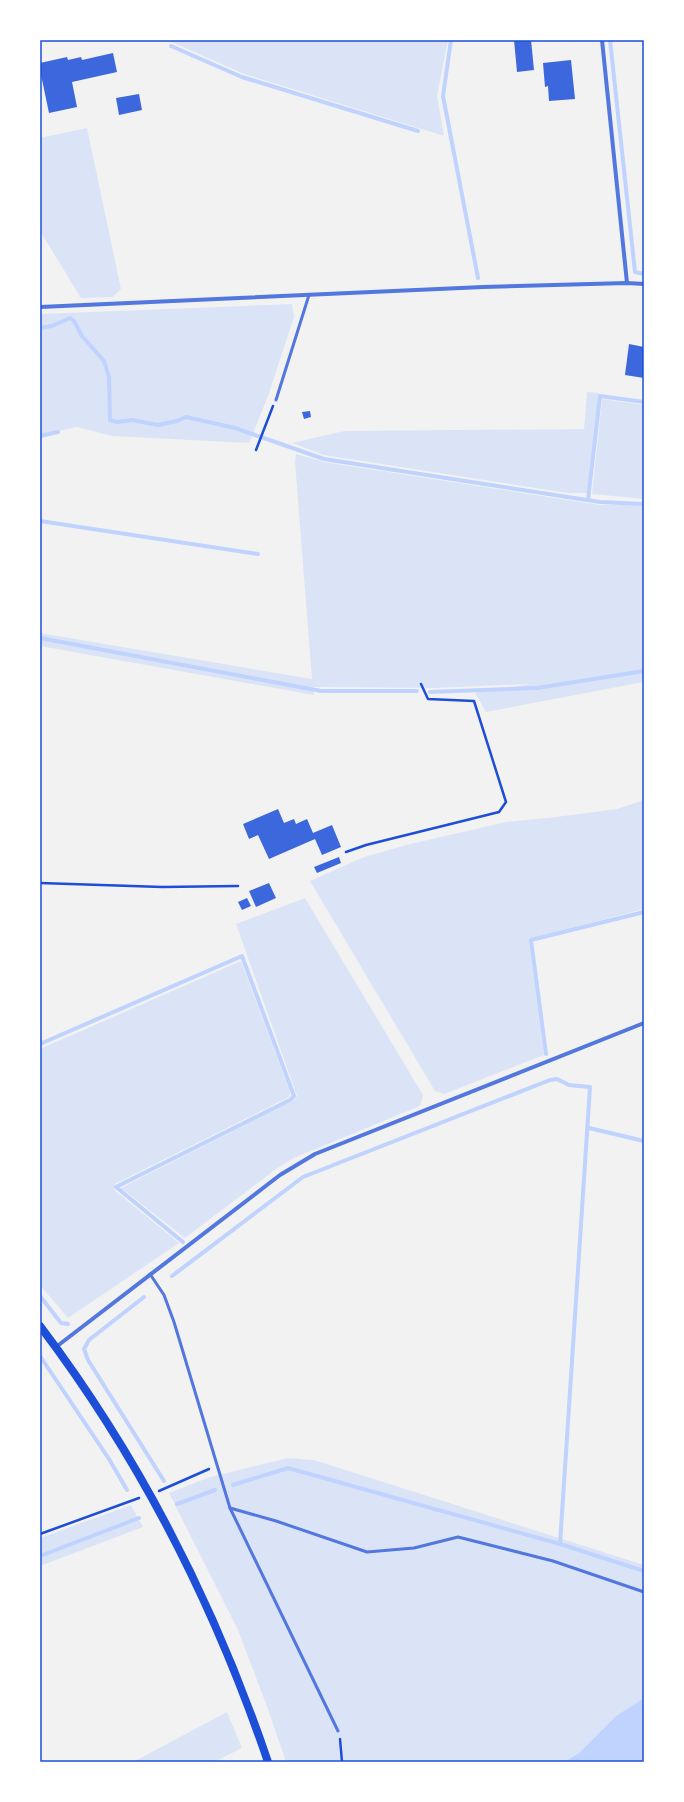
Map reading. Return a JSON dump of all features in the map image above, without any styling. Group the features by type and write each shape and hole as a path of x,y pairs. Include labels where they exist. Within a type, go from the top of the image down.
{"main road":[{"path":"40,1326 56,1347 126,1451 186,1562 221,1636 254,1720 268,1762"}],"street":[{"path":"602,40 627,283"},
{"path":"40,307 483,287 627,283 644,284"},
{"path":"56,1347 280,1175 315,1154 644,1023"}],"lane":[{"path":"276,400 309,296"},
{"path":"150,1274 164,1295 174,1322 230,1508 338,1732"},
{"path":"230,1508 276,1521 367,1552 414,1548 458,1538 553,1561 644,1592"}],"path":[{"path":"256,450 276,400"},
{"path":"346,852 366,845 499,812 506,802 474,701 428,699 421,684"},
{"path":"40,883 162,887 238,886"},
{"path":"40,1534 150,1494 217,1466"},
{"path":"338,1732 341,1744 342,1762"}],"shaded area":[{"path":"165,40 448,40 437,96 444,136 244,74"},
{"path":"87,128 121,289 113,297 81,298 40,231 40,138"},
{"path":"292,304 294,317 268,396 249,443 112,436 77,427 40,435 40,314"},
{"path":"587,392 599,393 587,493 568,493 324,455 292,443 344,431 584,429"},
{"path":"602,399 644,405 644,499 592,494"},
{"path":"296,454 324,462 600,505 644,505 644,682 486,712 475,693 531,684 434,688 313,687 314,695 40,646 40,633 312,679 295,462"},
{"path":"644,800 644,909 529,939 544,1055 444,1094 435,1091 310,881 364,857 410,844 506,822 617,809"},
{"path":"305,898 423,1095 420,1106 294,1158 276,1169 185,1238 121,1188 294,1100 297,1096 236,924"},
{"path":"241,961 290,1092 289,1097 115,1184 114,1190 179,1243 68,1318 40,1285 40,1049"},
{"path":"288,1458 314,1460 644,1565 644,1698 616,1716 579,1753 564,1762 286,1762 238,1630 169,1493 210,1477"},
{"path":"131,1505 143,1527 40,1566 40,1538"},
{"path":"227,1712 242,1748 214,1762 133,1762"}],"water":[{"path":"644,1698 644,1762 564,1762 579,1753 616,1716"}],"building":[{"path":"514,40 531,40 534,70 517,72"},
{"path":"113,53 117,72 72,82 77,107 49,113 40,70 40,63 67,57 68,60 81,57 82,60"},
{"path":"571,60 575,99 549,101 548,86 545,87 543,63"},
{"path":"139,94 142,110 119,115 116,98"},
{"path":"629,344 644,347 644,378 625,375"},
{"path":"310,411 311,417 304,419 302,412"},
{"path":"278,809 284,823 294,819 296,824 307,819 313,833 332,825 341,847 322,855 315,839 269,859 258,835 249,839 243,824"},
{"path":"339,857 341,863 317,873 314,867"},
{"path":"269,883 276,898 256,907 249,891"},
{"path":"247,898 251,906 242,910 238,902"}],"waterway":[{"path":"451,40 443,96 478,278"},
{"path":"610,40 635,272 644,274"},
{"path":"171,46 242,77 418,131"},
{"path":"40,328 52,326 70,318 74,321 82,336 104,361 109,377 110,420 117,422 132,420 158,425 177,421 186,417 235,428 324,459 600,502 644,504"},
{"path":"588,500 600,396 644,402"},
{"path":"40,436 58,432"},
{"path":"40,521 258,554"},
{"path":"40,638 321,691 417,691"},
{"path":"430,692 537,688 644,671"},
{"path":"546,1054 531,940 644,912"},
{"path":"40,1044 242,956 294,1096 290,1100 116,1187 183,1242"},
{"path":"172,1276 303,1177 550,1080 557,1079 569,1085 590,1087 560,1544"},
{"path":"589,1128 644,1141"},
{"path":"40,1296 61,1323 68,1324"},
{"path":"144,1297 89,1340 84,1349 88,1360 164,1481"},
{"path":"40,1356 109,1459 127,1490"},
{"path":"233,1485 288,1468 560,1544 644,1571"},
{"path":"177,1504 215,1490"},
{"path":"40,1556 139,1518"}]}
